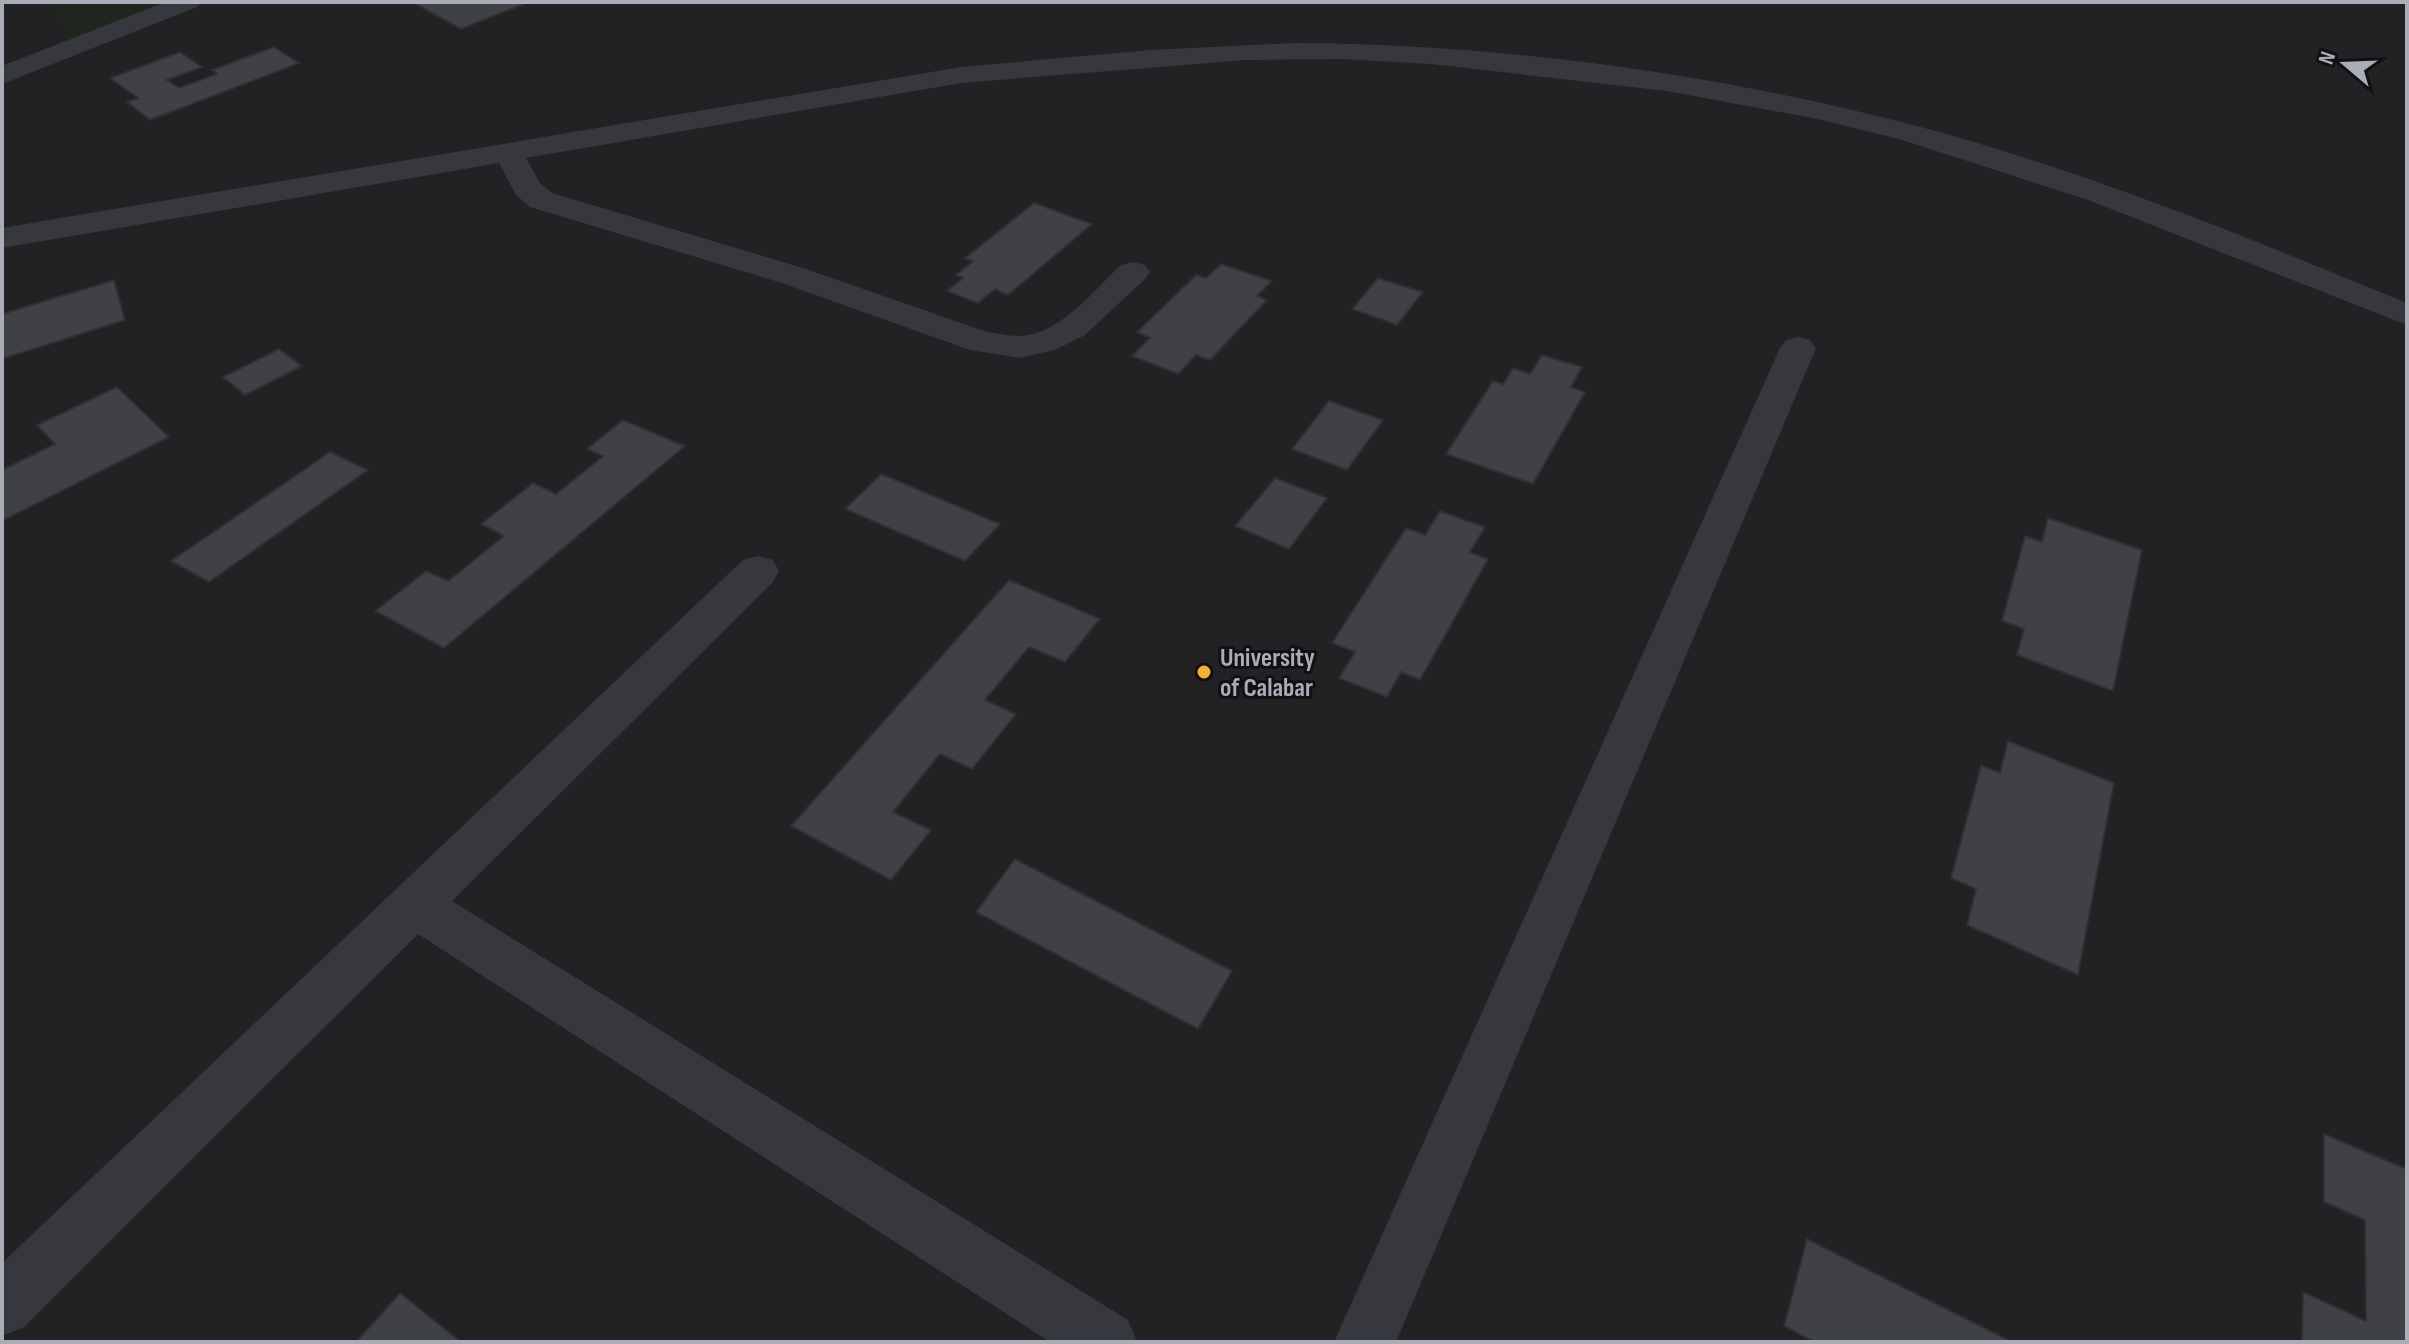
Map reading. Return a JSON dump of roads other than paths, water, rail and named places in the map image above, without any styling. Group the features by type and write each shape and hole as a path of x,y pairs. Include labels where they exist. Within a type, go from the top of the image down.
{"street":[{"path":"2,76 188,2"},
{"path":"2,238 961,75 1225,54 1339,51 1460,59 1673,82 1797,105 1911,133 2080,187 2230,242 2407,315"},
{"path":"508,151 527,188 541,200 791,275 982,342 1019,347 1043,342 1073,328 1133,272"},
{"path":"1365,1342 1798,348"},
{"path":"2,1305 758,571"},
{"path":"414,904 1106,1342"}],"place":[{"name":"University of Calabar","path":"1204,672"}]}
